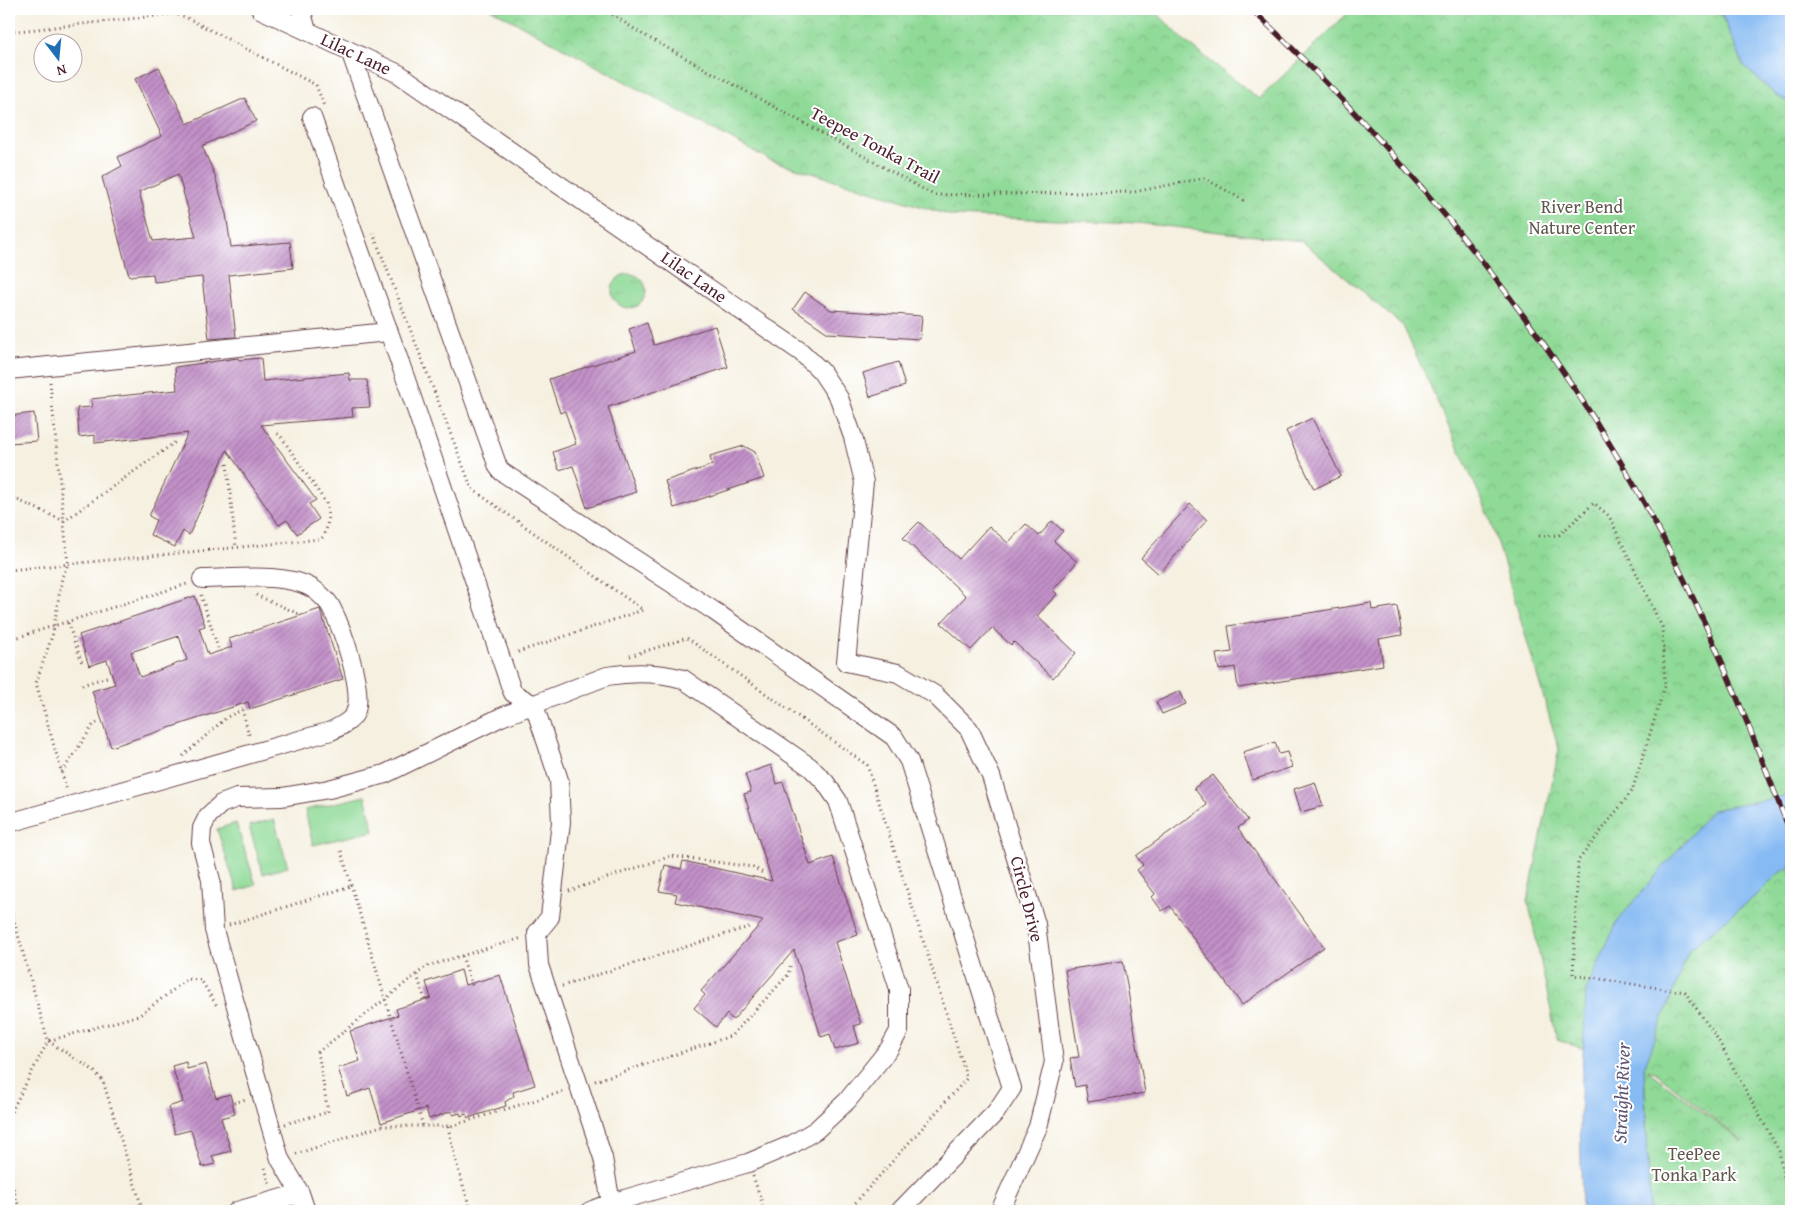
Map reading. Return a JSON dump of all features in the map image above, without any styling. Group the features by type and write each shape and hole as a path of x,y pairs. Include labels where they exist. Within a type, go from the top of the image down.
{"street":[{"name":"Lilac Lane","path":"260,9 399,74 802,352 822,371 839,398 853,437 864,482 846,662"},
{"path":"301,9 307,31"},
{"path":"350,51 494,457 502,472 714,611 894,737 909,761 1012,1088 996,1112 900,1211"},
{"path":"312,117 511,688 513,693 534,705 552,755 559,787 561,822 550,917 537,934 539,965 603,1158 612,1207"},
{"path":"9,370 388,332"},
{"path":"9,823 331,731 344,725 355,714 359,696 347,650 330,606 312,588 280,578 205,586"},
{"name":"Circle Drive","path":"846,662 898,673 935,695 969,729 991,776 1036,924 1054,1062 1038,1127 1000,1211"},
{"path":"306,1211 300,1193 272,1161 271,1128 214,930 211,880 204,859 202,828 208,816 221,804 236,798 282,797 329,789 385,774 501,717 607,676 646,674 670,676 683,680 810,767 825,782 838,802 899,989 898,1031 877,1066 847,1101 816,1130 793,1144 748,1163 612,1207 590,1211"},
{"path":"237,1211 300,1193"}],"path":[{"name":"Teepee Tonka Trail","path":"604,9 642,34 934,195 1134,192 1204,178 1245,201"},
{"path":"49,366 68,564 62,577 53,628 36,683 71,805"},
{"path":"9,570 321,539 324,535 328,516 326,503 280,435 274,432"},
{"path":"64,521 177,441"},
{"path":"227,464 236,548"},
{"path":"9,496 64,521"},
{"path":"1539,536 1559,534 1594,503 1610,516 1662,627 1665,686 1632,792 1578,861 1573,975 1685,992 1717,1038 1779,1151 1790,1211"},
{"path":"9,640 205,586"},
{"path":"205,586 200,596 218,648"},
{"path":"250,592 299,614"},
{"path":"68,623 82,664"},
{"path":"623,658 687,638 867,765 968,1078 848,1211"},
{"path":"82,685 110,676"},
{"path":"176,762 227,717 242,710 255,752"},
{"path":"62,772 94,724 99,722"},
{"path":"341,851 423,1126"},
{"path":"553,896 671,856 753,867 763,873"},
{"path":"214,930 351,886"},
{"path":"9,903 48,1041 93,1070 103,1081 143,1211"},
{"path":"547,991 752,926"},
{"path":"271,1128 328,1112 318,1052 427,966 537,934"},
{"path":"462,956 473,988"},
{"path":"274,1200 272,1161 381,1126 448,1126 579,1086 731,1036 788,975 791,963"},
{"path":"417,974 426,1003"},
{"path":"9,1116 48,1041 140,1015 188,979 194,978 205,984 220,1015"},
{"path":"243,1091 248,1109"},
{"path":"448,1126 456,1162 471,1211"},
{"path":"748,1163 765,1211"},
{"path":"9,1174 20,1211"}],"green space":[{"name":"River Bend Nature Center","path":"491,9 1153,9 1185,41 1259,99 1352,9 1721,9 1744,66 1777,96 1791,103 1791,1211 1650,1211 1644,1068 1557,1040 1528,900 1559,749 1491,520 1403,326 1302,241 1137,223 952,216 770,160","holes":["1647,1070 1655,1072 1743,1142"]},
{"path":"629,274 636,275 641,279 645,284 645,298 641,303 636,307 629,308 622,307 617,303 613,298 612,291 613,284 617,279 622,275"},
{"path":"365,796 374,831 313,845 305,810"},
{"path":"274,819 288,867 263,874 249,826"},
{"path":"236,823 256,885 237,891 217,829"}],"water":[{"path":"1721,9 1791,9 1791,103 1777,96 1744,66"},
{"name":"Straight River","path":"1791,795 1791,867 1779,873 1759,893 1689,950 1644,1068 1650,1211 1582,1211 1580,1116 1586,991 1618,920 1712,810"}],"building":[{"path":"159,67 187,124 245,98 256,121 202,146 214,173 226,214 231,247 290,242 293,268 229,275 236,337 209,339 202,277 154,282 153,274 129,276 102,177 122,166 118,157 162,136 135,79","holes":["178,174 196,237 153,241 139,192"]},
{"path":"805,292 831,310 922,316 920,339 828,333 793,309"},
{"path":"647,323 654,345 715,326 728,367 608,407 636,492 587,508 573,466 559,470 553,452 576,444 565,411 560,413 549,379 636,351 629,329"},
{"path":"238,358 239,360 261,358 263,381 349,373 350,380 367,380 370,407 352,408 353,417 261,425 316,500 309,504 319,519 297,534 287,520 279,525 227,450 189,535 183,531 175,547 150,535 156,520 149,516 188,433 95,443 95,435 79,437 77,408 92,407 91,399 177,390 175,367"},
{"path":"898,362 905,386 870,397 863,373"},
{"path":"34,413 37,441 9,443 9,416"},
{"path":"1312,418 1341,476 1314,489 1286,431"},
{"path":"744,446 755,452 764,478 674,508 665,481 712,465 710,456"},
{"path":"1190,504 1207,520 1159,574 1141,558"},
{"path":"1052,521 1063,531 1054,541 1077,562 1053,590 1057,594 1037,616 1076,653 1053,678 1014,642 1011,645 992,628 971,650 941,623 966,596 903,538 919,522 959,559 989,526 1008,543 1026,524 1039,536"},
{"path":"195,596 205,626 199,628 208,655 232,647 229,639 320,609 343,679 250,709 248,702 111,747 92,691 115,684 107,660 89,666 79,635","holes":["179,636 187,660 140,677 131,652"]},
{"path":"1371,603 1372,610 1397,606 1402,635 1379,639 1383,665 1238,688 1235,667 1219,670 1216,654 1232,652 1228,626"},
{"path":"1180,691 1186,704 1162,714 1156,702"},
{"path":"1275,742 1279,754 1287,752 1292,767 1253,780 1243,752"},
{"path":"771,765 777,784 783,782 810,865 833,857 858,935 835,942 861,1024 854,1026 859,1043 835,1050 830,1034 821,1037 794,950 733,1020 727,1014 716,1027 694,1008 705,995 701,991 763,921 675,902 677,894 659,891 665,865 681,869 683,861 772,881 744,794 751,792 745,774"},
{"path":"1213,775 1248,820 1238,828 1324,947 1242,1005 1170,906 1162,911 1152,897 1155,894 1137,870 1143,865 1136,856 1207,805 1194,788"},
{"path":"1315,782 1323,806 1301,812 1294,789"},
{"path":"1123,961 1145,1093 1088,1102 1085,1085 1075,1087 1070,1058 1079,1057 1065,970"},
{"path":"461,970 465,985 500,975 535,1085 513,1092 514,1096 505,1102 506,1106 468,1118 466,1114 461,1116 460,1113 453,1115 452,1111 429,1119 426,1108 381,1123 370,1088 347,1096 338,1068 360,1061 350,1031 398,1015 396,1009 431,998 426,982"},
{"path":"186,1062 187,1069 206,1064 216,1098 230,1094 235,1114 221,1118 231,1151 212,1156 215,1164 202,1167 191,1130 175,1134 168,1107 183,1102 172,1066"}],"railway":[{"path":"1251,9 1350,108 1443,213 1488,269 1571,384 1645,505 1694,599 1751,733 1791,834"}],"park label":[{"name":"TeePee Tonka Park","path":"1694,1164"}]}
